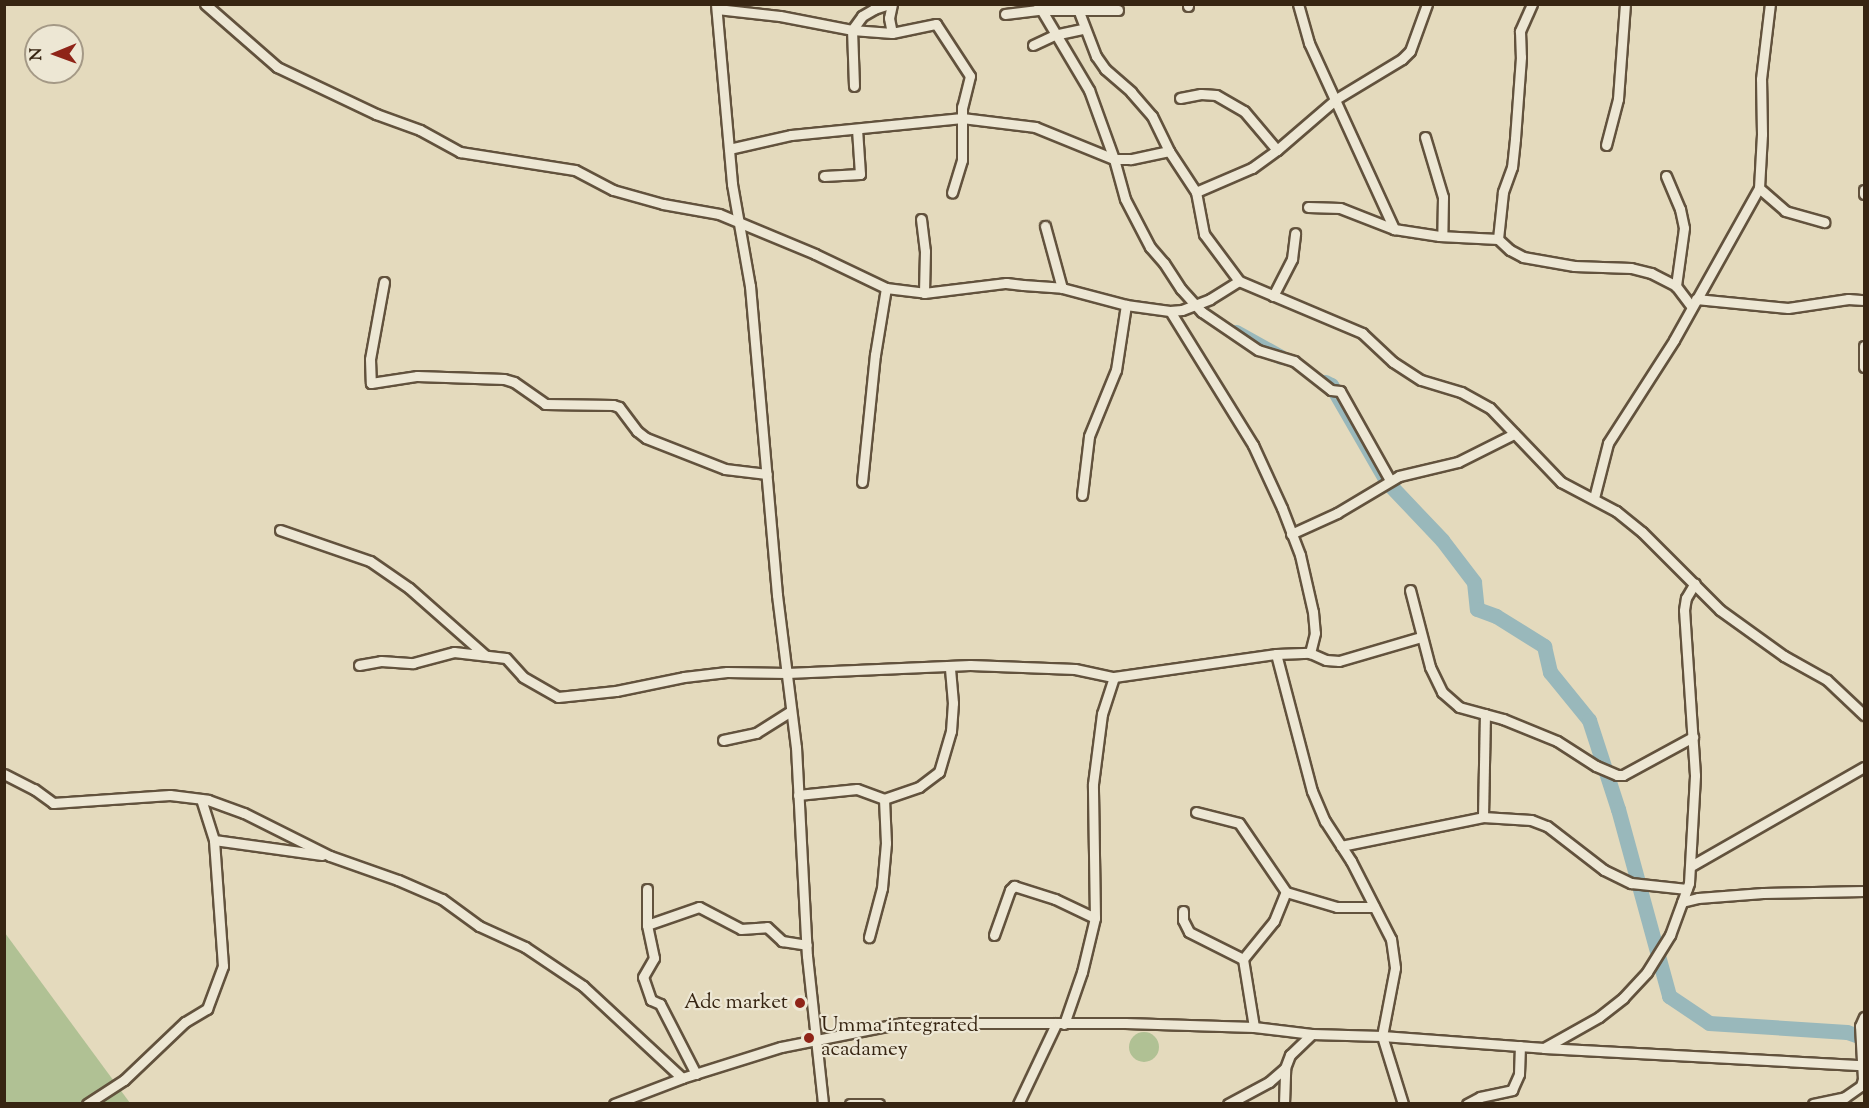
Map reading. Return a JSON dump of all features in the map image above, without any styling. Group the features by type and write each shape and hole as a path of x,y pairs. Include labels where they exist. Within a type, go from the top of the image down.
{"street":[{"path":"205,4 277,67 376,114 420,130 460,152 574,170 613,190 663,204 719,214 738,224 815,254 886,288 924,292 1006,283 1062,288 1126,305 1170,311 1182,310 1210,299 1239,281"},
{"path":"854,86 852,30 862,16 874,9 891,4 889,18 892,33"},
{"path":"1298,4 1309,43 1336,99 1377,197 1394,230"},
{"path":"1196,192 1252,168 1277,150 1336,99 1402,59 1410,51 1427,4"},
{"path":"1498,239 1503,192 1509,176 1515,139 1521,57 1520,31 1532,4"},
{"path":"1606,145 1618,99 1624,4"},
{"path":"1594,498 1608,443 1694,303 1759,188 1762,134 1761,79 1770,4"},
{"path":"823,1104 807,945 791,711 750,286 738,224 716,7 852,30 892,33 936,24 970,76 962,118 962,160 952,193"},
{"path":"1039,7 1089,90 1113,159 1119,186 1144,238 1181,289 1202,312 1258,350 1293,361 1331,390 1340,391 1390,480"},
{"path":"1005,14 1039,7 1118,10"},
{"path":"1076,7 1083,29 1105,69 1131,92 1152,116 1169,151 1196,192 1204,234 1239,281 1362,333 1393,362 1421,380 1461,392 1482,403 1561,482 1616,511 1642,532 1720,610 1784,656 1827,680 1864,715"},
{"path":"1033,45 1054,35 1083,29"},
{"path":"1180,98 1201,94 1216,95 1244,111 1277,150"},
{"path":"729,149 791,135 962,118 1004,121 1035,127 1113,159 1130,159 1169,151"},
{"path":"824,176 860,174 857,129"},
{"path":"1425,137 1443,197 1442,236"},
{"path":"1666,176 1680,209 1684,228 1676,286"},
{"path":"1759,188 1785,211 1824,222"},
{"path":"1308,207 1341,208 1394,230 1442,236 1498,239 1510,250 1523,257 1574,266 1631,268 1658,276 1676,286 1694,303 1788,308 1848,299 1864,300"},
{"path":"921,219 925,251 924,292"},
{"path":"1045,226 1062,288"},
{"path":"1273,296 1292,259 1295,233"},
{"path":"384,282 370,359 371,383 417,376 504,379 514,382 545,404 614,405 619,407 636,431 646,438 725,469 767,474"},
{"path":"862,482 875,355 886,288"},
{"path":"1082,495 1089,436 1116,370 1126,305"},
{"path":"1170,311 1253,445 1292,534 1300,555 1313,612 1315,633 1310,653"},
{"path":"1864,346 1864,367"},
{"path":"1292,534 1336,513 1390,480 1411,472 1458,462 1514,434"},
{"path":"280,530 370,561 409,588 485,655"},
{"path":"1544,1048 1599,1017 1623,998 1647,972 1670,935 1687,889 1691,866 1695,776 1684,610 1686,598 1695,583"},
{"path":"1410,590 1430,668 1449,701 1459,707 1485,714 1557,741 1596,766 1617,775 1623,775 1693,737"},
{"path":"359,665 381,662 413,663 454,651 506,658 523,677 558,697 616,691 701,675 950,666 1075,669 1114,677 1276,654 1310,653 1326,660 1339,661 1421,637"},
{"path":"1276,654 1312,791 1324,821 1341,846 1390,939 1395,968 1382,1036 1403,1104"},
{"path":"798,795 857,789 884,799 920,787 939,772 951,731 953,703 950,666"},
{"path":"1018,1104 1060,1024 1082,972 1095,918 1093,784 1102,714 1114,677"},
{"path":"723,740 756,733 791,711"},
{"path":"1483,817 1485,714"},
{"path":"1691,866 1864,767"},
{"path":"4,774 34,789 53,803 170,795 201,799 244,813 330,856 398,880 442,899 479,926 525,947 583,987 682,1078"},
{"path":"87,1104 124,1080 185,1022 207,1008 223,966 214,840 201,799"},
{"path":"869,937 882,888 886,843 884,799"},
{"path":"1196,812 1239,823 1286,892 1337,907 1374,908"},
{"path":"1341,846 1483,817 1531,820 1547,826 1604,870 1631,883 1687,889"},
{"path":"214,840 330,856"},
{"path":"994,935 1010,890 1014,886 1055,899 1095,918"},
{"path":"647,889 647,925 654,958 643,977 651,1000 660,1004 696,1074"},
{"path":"1682,902 1698,898 1763,893 1864,891"},
{"path":"1254,1027 1243,958 1274,921 1286,892"},
{"path":"647,925 699,907 741,929 767,927 782,941 807,945"},
{"path":"1183,911 1189,932 1243,958"},
{"path":"1813,1104 1845,1097 1855,1091 1863,1079 1860,1026 1864,1017"},
{"path":"614,1104 682,1078 781,1047 902,1023 1254,1027 1311,1034 1382,1036 1544,1048 1862,1065"},
{"path":"1228,1104 1269,1082 1285,1068 1296,1047 1311,1034"},
{"path":"1467,1104 1480,1097 1512,1090 1519,1074 1520,1046"},
{"path":"1284,1104 1285,1068"},
{"path":"850,1104 879,1104"}],"green space":[{"path":"5,933 130,1103 5,1103"},
{"path":"1144,1032 1150,1033 1158,1041 1158,1053 1150,1061 1144,1062 1138,1061 1130,1053 1129,1047 1130,1041 1138,1033"}],"waterway":[{"path":"1236,332 1281,357"},
{"path":"1325,382 1331,385 1387,482 1442,540 1474,582 1477,609 1496,616 1544,646 1550,672 1589,720 1618,809 1669,996 1709,1023 1847,1032 1864,1038"}],"place":[{"name":"Adc market","path":"800,1003"},
{"name":"Umma integrated acadamey","path":"809,1038"}]}
